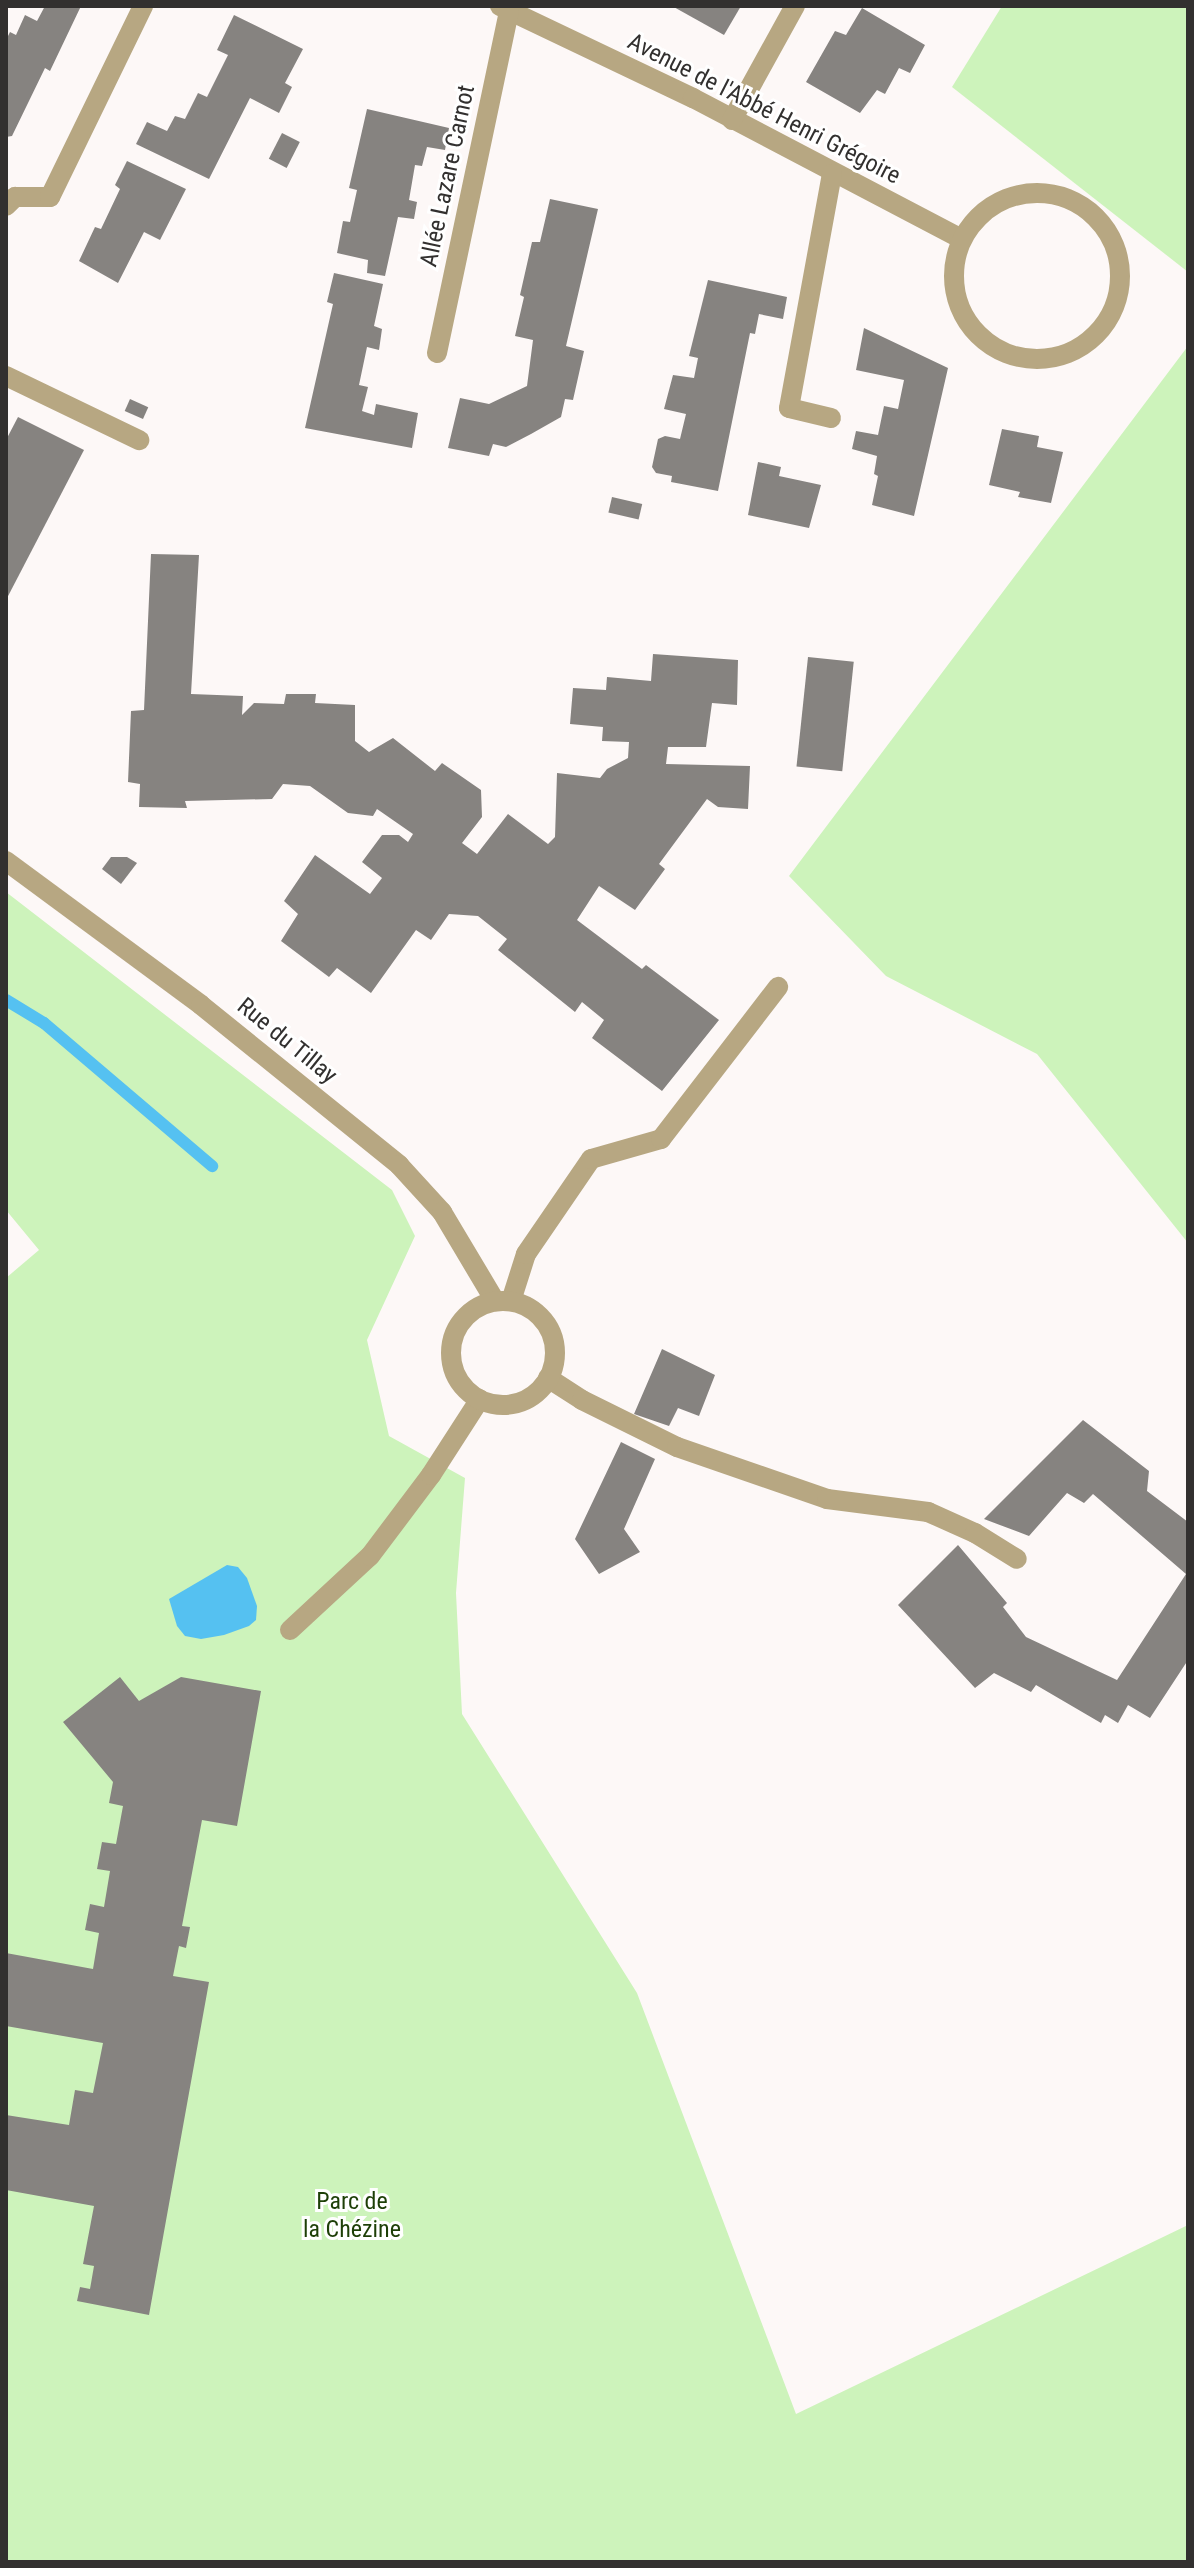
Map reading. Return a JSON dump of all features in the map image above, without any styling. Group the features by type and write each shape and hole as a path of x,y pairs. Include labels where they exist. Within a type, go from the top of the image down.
{"street":[{"path":"6,206 15,197 50,197 143,6"},
{"path":"732,120 795,6"},
{"name":"Avenue de l'Abbé Henri Grégoire","path":"505,8 732,120 960,238"},
{"name":"Allée Lazare Carnot","path":"437,353 505,8"},
{"path":"831,418 789,408 832,174"},
{"path":"1024,191 1089,207 1116,242 1122,287 1105,328 1065,358 1006,357 964,321 951,273 960,238 986,207 1024,191"},
{"path":"6,376 139,440"},
{"name":"Rue du Tillay","path":"6,861 201,1005 399,1165 442,1212 503,1301"},
{"path":"503,1301 526,1254 591,1159 661,1139 778,987"},
{"path":"503,1301 539,1315 549,1329 554,1362 548,1378 523,1400 507,1405 480,1399 462,1385 454,1370 452,1340 467,1314 503,1301"},
{"path":"548,1378 582,1400 677,1447 827,1499 928,1512 975,1533 1017,1559"},
{"path":"290,1630 370,1556 431,1475 480,1399"}],"green space":[{"path":"1002,6 1188,6 1188,272 952,87"},
{"path":"1188,346 1188,1243 1037,1054 886,976 789,876"},
{"name":"Parc de la Chézine","path":"6,892 392,1190 415,1236 367,1340 389,1436 465,1478 456,1593 462,1714 637,1993 796,2414 1188,2225 1188,2562 6,2562 6,1278 39,1250 6,1210"}],"water":[{"path":"227,1565 238,1567 247,1578 257,1606 256,1620 249,1626 224,1635 201,1639 185,1636 177,1626 169,1599"}],"building":[{"path":"45,6 81,6 50,71 45,68 12,136 6,137 6,40 10,32 16,35 25,15 37,21"},
{"path":"672,6 741,6 724,35"},
{"path":"862,8 925,45 910,73 899,68 885,94 877,90 860,113 806,82 835,31 846,35"},
{"path":"234,15 303,49 285,83 292,87 279,113 250,98 209,179 136,144 147,122 167,131 175,116 185,119 198,93 207,97 228,55 217,50"},
{"path":"367,109 449,128 445,150 427,147 422,166 415,165 409,200 417,202 414,219 398,217 385,276 367,273 368,260 337,253 343,221 350,222 357,190 349,188"},
{"path":"282,133 300,142 287,168 269,159"},
{"path":"127,161 186,189 160,240 144,232 118,283 79,261 95,227 101,229 120,189 115,185"},
{"path":"550,199 598,209 566,346 584,351 573,400 565,399 561,417 531,434 506,447 493,444 489,456 448,448 460,398 489,404 527,386 533,340 515,336 524,297 520,295 532,242 540,242"},
{"path":"334,273 383,284 374,326 382,329 379,350 367,347 359,385 368,387 362,411 374,415 376,404 418,413 412,448 305,428 333,304 327,302"},
{"path":"708,280 787,297 783,319 759,314 755,334 750,333 718,491 671,482 672,476 656,473 652,467 658,439 665,436 680,439 686,414 664,409 673,375 694,378 698,358 689,356"},
{"path":"864,328 948,368 914,516 872,505 878,476 874,474 877,456 852,449 856,431 878,435 884,406 898,409 904,380 856,370"},
{"path":"130,399 148,407 143,419 125,411"},
{"path":"18,417 84,450 6,600 6,440"},
{"path":"1002,429 1039,436 1037,447 1063,452 1051,503 1018,497 1020,492 989,485"},
{"path":"758,462 781,467 779,476 821,485 809,528 748,515"},
{"path":"612,497 642,504 639,520 608,513"},
{"path":"151,554 199,555 191,694 243,696 242,715 254,703 284,704 286,694 316,694 315,703 355,705 355,741 369,752 393,738 435,771 442,763 481,790 482,817 462,843 477,854 508,814 548,844 555,837 557,773 600,778 607,769 628,758 629,742 602,741 603,727 570,724 573,688 606,690 607,677 651,681 653,654 738,660 737,705 712,703 706,747 668,747 666,764 750,766 748,809 718,807 707,799 659,864 665,869 635,910 599,886 577,920 642,969 646,965 719,1020 662,1091 592,1038 604,1020 582,1002 575,1012 498,950 507,939 478,916 449,914 431,940 416,930 371,993 337,968 329,977 281,941 298,914 284,901 315,855 370,894 382,878 362,862 382,835 399,835 408,842 413,834 377,809 373,816 348,813 310,786 283,784 272,799 185,801 187,808 139,807 140,784 128,782 131,711 144,710"},
{"path":"808,657 854,662 842,771 797,766"},
{"path":"111,857 127,857 137,863 121,884 102,869"},
{"path":"662,1349 715,1375 699,1416 678,1408 669,1426 634,1414"},
{"path":"1083,1420 1149,1471 1147,1491 1188,1522 1188,1660 1150,1718 1128,1705 1118,1723 1105,1715 1101,1723 1036,1685 1031,1692 994,1673 975,1688 898,1605 958,1545 1007,1603 1003,1607 1026,1637 1117,1680 1186,1574 1093,1494 1084,1503 1067,1493 1029,1536 984,1519"},
{"path":"621,1442 655,1459 624,1529 640,1552 599,1574 575,1539"},
{"path":"120,1677 139,1701 181,1677 261,1691 237,1826 202,1820 182,1926 190,1927 186,1948 179,1946 173,1976 209,1982 149,2315 77,2301 80,2287 90,2289 94,2266 83,2264 94,2206 6,2190 6,2115 69,2125 75,2090 93,2093 103,2043 6,2026 6,1953 93,1969 99,1933 85,1930 90,1904 104,1907 110,1871 97,1869 102,1842 116,1844 123,1806 109,1803 113,1782 63,1722"}],"waterway":[{"path":"6,1000 44,1023 212,1166"}]}
